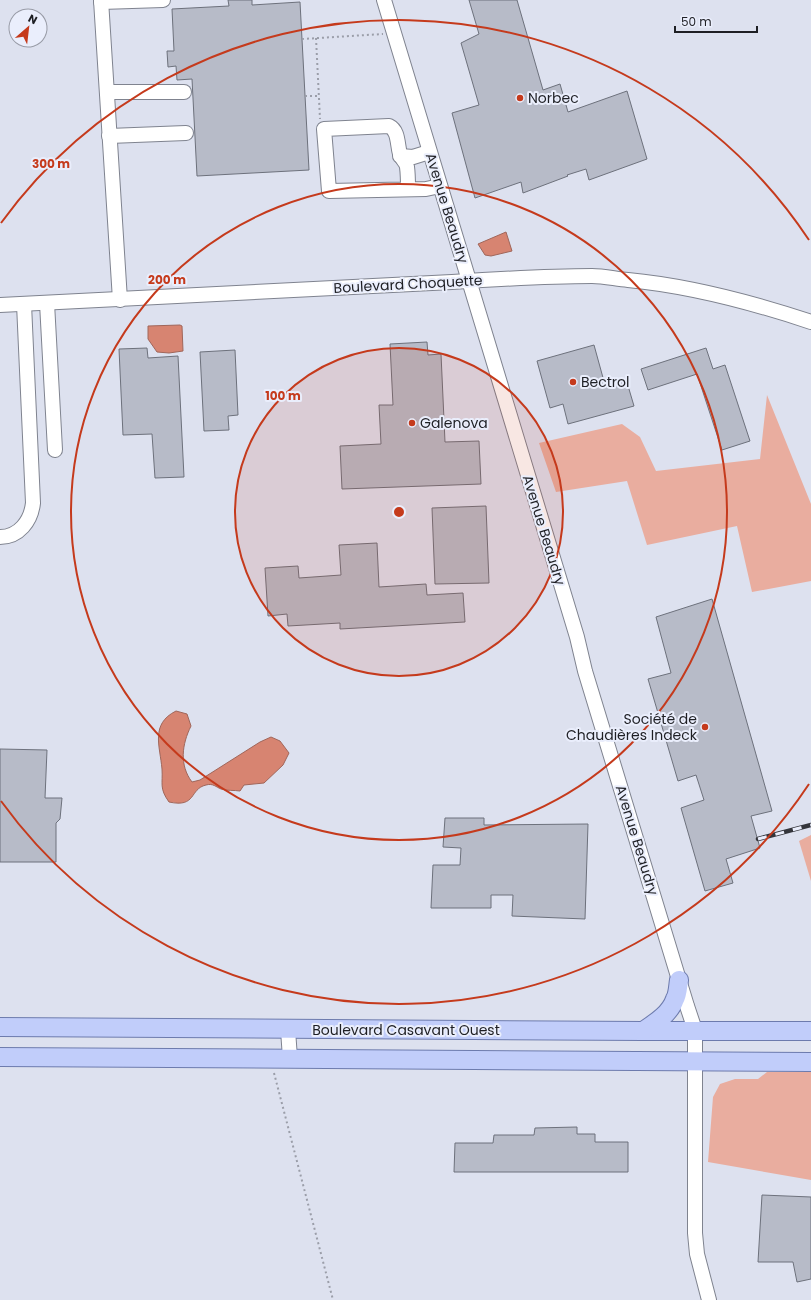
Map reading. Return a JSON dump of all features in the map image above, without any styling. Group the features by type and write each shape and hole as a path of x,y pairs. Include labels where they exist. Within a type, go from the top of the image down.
{"main road":[{"path":"643,1031 662,1019 675,1000 679,980"},
{"name":"Boulevard Casavant Ouest","path":"0,1027 288,1030 811,1031"},
{"name":"Boulevard Casavant Ouest","path":"0,1056 811,1062"}],"street":[{"path":"120,300 101,1 163,0"},
{"name":"Avenue Beaudry","path":"384,0 577,638 585,671 695,1030 695,1233 697,1254 709,1300"},
{"path":"107,92 184,92"},
{"path":"408,189 407,166 405,160 400,156 396,134 393,128 389,126 324,129 329,191 426,189 440,186"},
{"path":"110,136 186,133"},
{"path":"400,156 412,157 429,152"},
{"name":"Boulevard Choquette","path":"0,306 511,278 593,276 650,282 728,296 811,322"},
{"path":"47,303 55,450"},
{"path":"0,538 8,537 20,530 32,513 33,503 24,304"},
{"path":"288,1030 290,1058"}],"path":[{"path":"302,39 384,34"},
{"path":"316,38 320,123"},
{"path":"305,96 319,96"},
{"path":"270,1058 333,1300"}],"shaded area":[{"path":"506,232 512,251 491,256 485,255 478,244"},
{"path":"148,326 182,326 183,351 169,353 157,352 148,339"},
{"path":"767,395 811,504 811,581 752,592 737,526 647,545 627,481 556,492 539,443 622,424 640,437 656,471 760,459"},
{"path":"176,711 187,714 191,726 183,754 185,769 192,782 200,780 260,742 271,737 280,741 289,753 283,765 264,783 244,785 240,791 223,790 213,785 206,785 197,790 189,800 178,803 169,802 162,786 162,769 158,736 163,722 168,716"},
{"path":"811,835 811,881 799,841"},
{"path":"767,1072 811,1072 811,1180 708,1162 713,1097 720,1084 735,1079 758,1079"}],"building":[{"path":"228,0 252,0 252,5 300,2 309,170 197,176 192,79 177,80 176,66 168,67 167,51 174,51 172,9 229,6"},
{"name":"Norbec","path":"469,0 517,0 543,90 560,84 568,112 627,91 647,159 589,180 586,169 523,193 521,182 475,198 452,113 479,105 461,43 479,34"},
{"name":"Galenova","path":"427,342 428,355 441,354 445,442 479,441 481,484 342,489 340,446 381,444 379,405 393,405 390,344"},
{"name":"Bectrol","path":"594,345 605,385 626,379 634,406 568,424 563,404 550,408 537,361"},
{"path":"147,348 148,358 178,356 184,477 155,478 152,434 123,435 119,349"},
{"path":"706,348 713,369 725,365 750,441 722,450 697,374 648,390 641,369"},
{"path":"235,350 238,415 228,416 229,430 204,431 200,352"},
{"path":"486,506 489,583 435,584 432,508"},
{"path":"377,543 379,587 426,584 427,595 463,593 465,622 340,629 340,623 288,626 287,614 268,616 265,568 298,566 299,578 341,575 339,545"},
{"name":"Société de Chaudières Indeck","path":"712,599 772,811 751,816 760,848 726,859 733,883 705,891 681,808 704,800 696,775 678,781 648,679 671,673 656,617"},
{"path":"0,749 47,750 45,798 62,798 60,819 56,823 56,862 0,862"},
{"path":"445,818 484,818 484,825 588,824 585,919 512,916 513,895 491,895 491,908 431,908 433,865 460,865 461,848 443,847"},
{"path":"577,1127 577,1134 595,1134 595,1142 628,1142 628,1172 454,1172 455,1143 493,1143 494,1135 534,1135 535,1128"},
{"path":"762,1195 811,1197 811,1279 797,1282 793,1262 758,1262"}],"railway":[{"path":"758,839 811,825"}],"place":[{"name":"Norbec","path":"520,98"},
{"name":"Bectrol","path":"573,382"},
{"name":"Galenova","path":"412,423"},
{"name":"Société de Chaudières Indeck","path":"705,727"}]}
